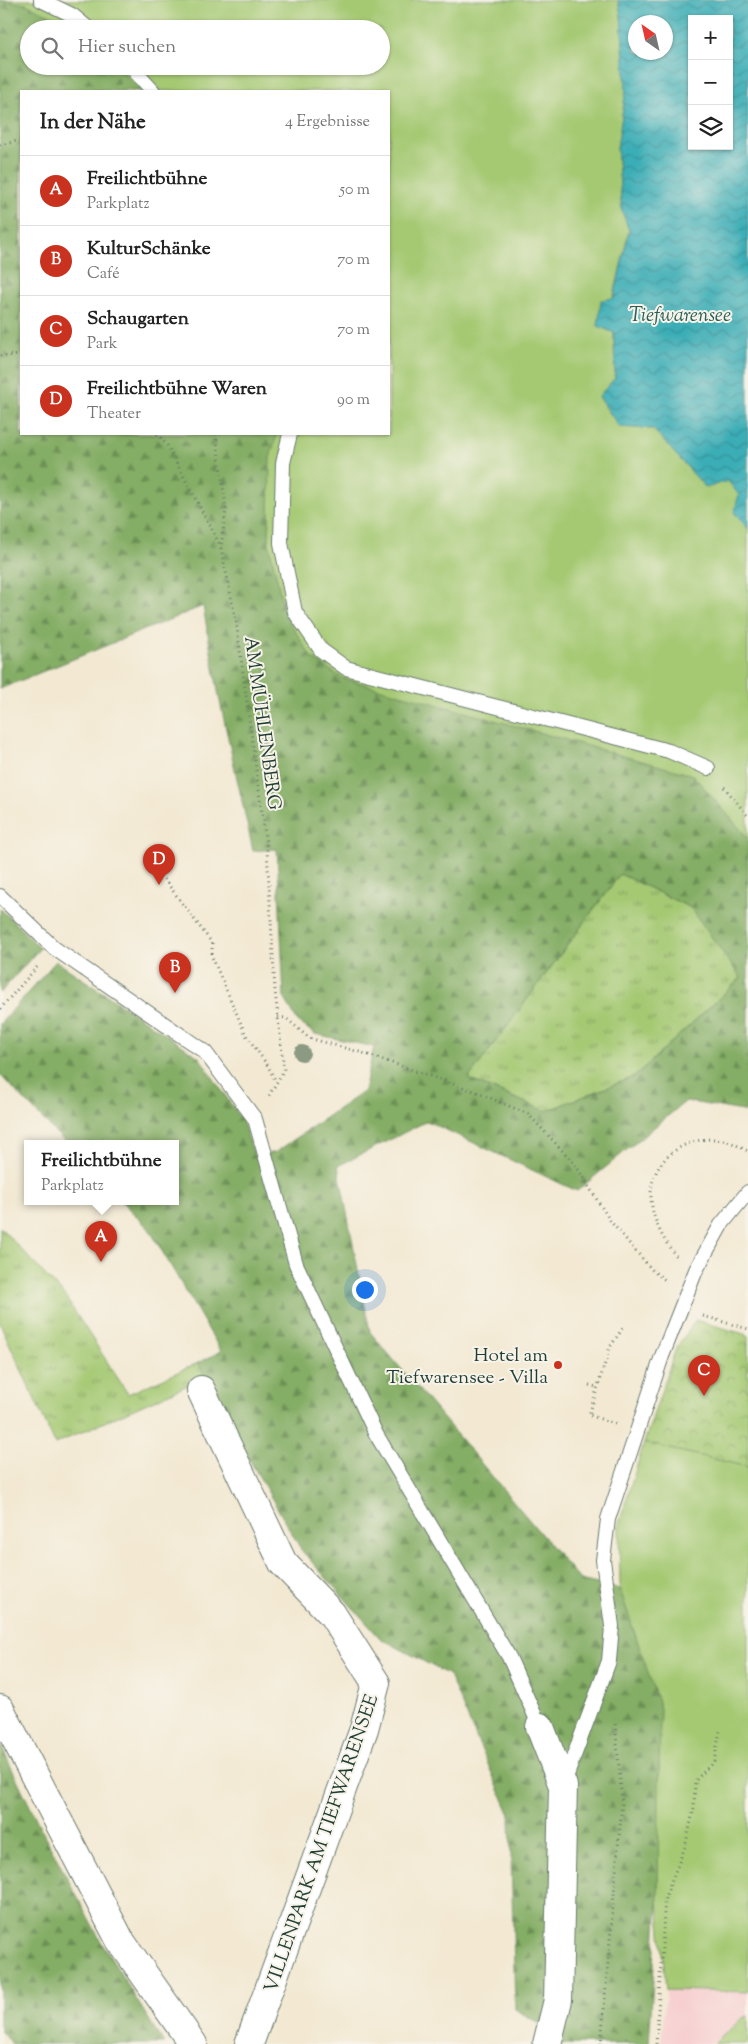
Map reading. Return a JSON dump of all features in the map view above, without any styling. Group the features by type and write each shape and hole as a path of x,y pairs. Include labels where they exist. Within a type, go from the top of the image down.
{"street":[{"name":"VILLENPARK AM TIEFWARENSEE","path":"200,1390 283,1563 332,1614 376,1683 364,1729 249,2044"},
{"path":"0,1709 120,1940 193,2044"},
{"path":"540,1728 563,1786 558,2000 547,2044"}],"lane":[{"path":"41,0 77,20"},
{"path":"138,75 152,90"},
{"path":"290,435 283,463 281,543 295,612 321,650 346,668 669,751 708,768"},
{"path":"0,896 54,948 206,1052 256,1119 296,1264 376,1434 509,1657 540,1728"},
{"path":"563,1786 609,1661 612,1626 603,1560 608,1519 662,1356 682,1310 696,1270 721,1225 748,1192"}],"path":[{"path":"0,145 20,140"},
{"path":"0,356 20,355"},
{"path":"157,435 167,445 221,548"},
{"name":"AM MÜHLENBERG","path":"216,435 226,509 221,548 236,621 267,850 275,991 284,1070 256,1119"},
{"path":"708,768 748,816"},
{"path":"149,859 212,943 212,957 246,1036 268,1066 277,1083"},
{"path":"0,1009 54,948"},
{"path":"278,1017 286,1018 310,1038 363,1052 471,1090 528,1114 574,1162 611,1222 653,1271 686,1297"},
{"path":"696,1270 685,1266 674,1254 663,1237 652,1210 651,1191 656,1172 669,1155 684,1144 705,1138 728,1141 748,1151"},
{"path":"682,1310 748,1329"},
{"path":"589,1415 610,1347 623,1328"},
{"path":"589,1385 597,1387"},
{"path":"602,2044 622,1802 615,1718"},
{"path":"656,2044 665,1897 685,1847 694,1808 695,1781 714,1761 720,1731"}],"shaded area":[{"path":"666,1990 748,1992 748,2044 661,2044"}],"green space":[{"path":"0,0 618,0 621,15 626,90 617,148 622,211 629,230 613,299 615,378 599,397 619,427 653,429 706,488 728,480 739,495 734,512 748,529 748,838 693,775 342,678 312,658 285,615 269,543 270,458 277,435 390,435 390,90 140,90 126,75 390,75 390,20 61,20 26,4"},
{"path":"0,1 29,5 62,20 20,20 20,75 126,75 140,90 20,90 20,435 277,435 270,458 269,543 285,615 312,658 342,678 693,775 748,838 748,1112 686,1101 577,1191 427,1121 338,1166 370,1332 580,1580 620,1589 660,1708 658,1900 649,2044 561,2044 563,2038 515,2009 510,1815 449,1675 380,1638 302,1551 241,1445 198,1363 221,1351 149,1229 125,1205 179,1205 179,1140 63,1140 0,1075 0,1024 56,961 199,1057 242,1120 255,1156 276,1152 364,1091 374,1047 315,1034 297,1021 284,997 277,849 253,851 219,697 203,606 0,689","holes":["620,874 691,908 741,978 634,1077 546,1111 468,1079"]},
{"path":"620,874 691,908 741,978 634,1077 546,1111 468,1079"},
{"path":"0,908 40,948 0,993"},
{"path":"0,1227 64,1295 128,1394 198,1363 206,1377 55,1444 0,1323"},
{"path":"696,1320 748,1335 748,1467 644,1443 676,1348"},
{"path":"644,1443 748,1467 748,1992 666,1990 658,1900 660,1708 620,1589 619,1524"},
{"path":"0,1744 41,1829 104,1947 164,2044 12,2044 0,2032"},
{"path":"748,2016 748,2044 714,2044 742,2018"}],"water":[{"name":"Tiefwarensee","path":"618,0 748,0 748,529 734,512 739,495 728,481 706,488 653,429 619,427 599,396 615,378 614,333 598,326 601,300 614,298 629,230 622,211 617,148 626,90 621,15"}],"place":[{"name":"Freilichtbühne Waren","path":"159,885"},
{"name":"KulturSchänke","path":"175,993"},
{"name":"Freilichtbühne","path":"101,1262"},
{"name":"Hotel am Tiefwarensee - Villa","path":"558,1365"},
{"name":"Schaugarten","path":"704,1396"}]}
